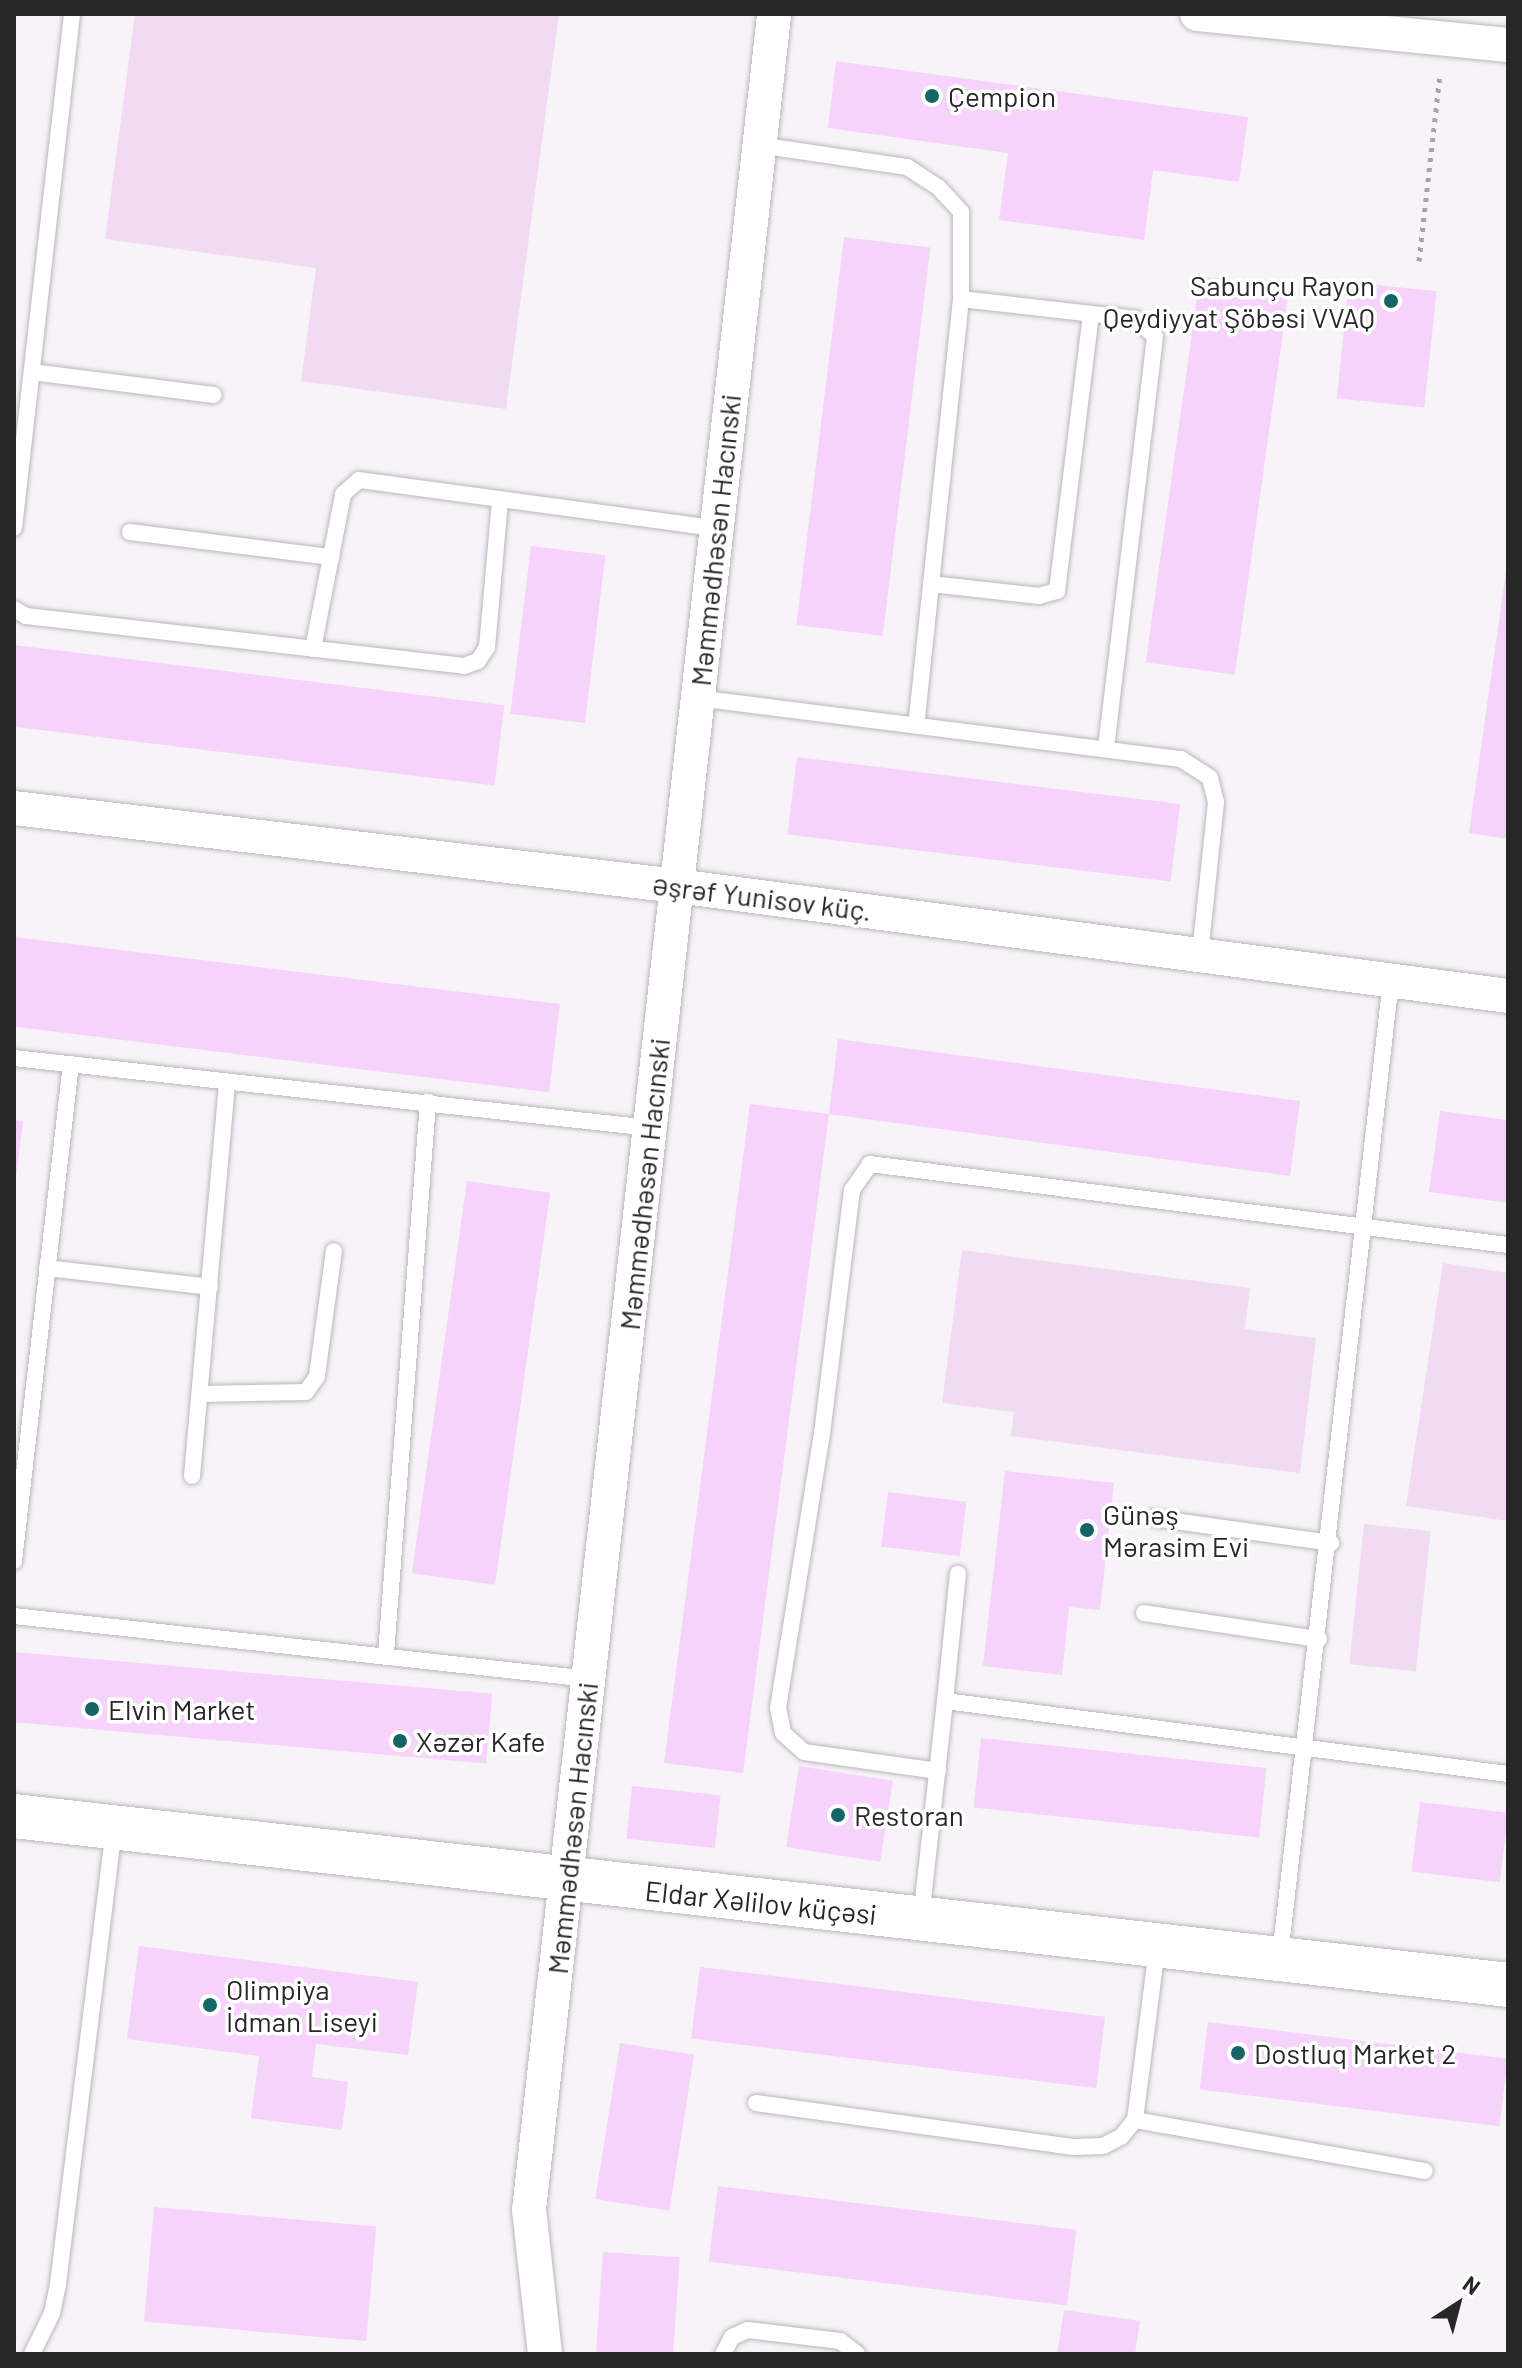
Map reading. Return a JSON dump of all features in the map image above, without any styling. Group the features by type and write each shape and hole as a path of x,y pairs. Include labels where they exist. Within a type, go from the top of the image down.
{"street":[{"name":"Məmmədhəsən Hacınski","path":"545,2354 529,2210 774,14"},
{"path":"1197,14 1508,45"},
{"name":"Əşrəf Yunisov küç.","path":"14,808 677,886 1508,996"},
{"name":"Eldar Xəlilov küçəsi","path":"14,1816 567,1881 1508,1985"}],"lane":[{"path":"14,528 72,14"},
{"path":"759,145 907,167 938,187 961,212 961,299 916,725"},
{"path":"961,299 1136,319 1155,337 1106,747"},
{"path":"931,584 1039,596 1057,591 1091,314"},
{"path":"32,372 214,395"},
{"path":"313,649 343,494 359,480 716,528"},
{"path":"14,609 26,616 464,666 478,661 487,647 500,500"},
{"path":"130,532 331,557"},
{"path":"697,698 1106,747 1181,759 1210,778 1216,802 1200,954"},
{"path":"1280,1960 1331,1543 1391,980"},
{"path":"14,1058 650,1128"},
{"path":"14,1561 71,1064"},
{"path":"192,1476 227,1082"},
{"path":"386,1654 428,1102"},
{"path":"938,1771 804,1752 783,1733 778,1708 822,1434 852,1190 870,1164 1508,1245"},
{"path":"200,1394 306,1392 317,1376 334,1251"},
{"path":"47,1268 210,1287"},
{"path":"1153,1518 1331,1543"},
{"path":"921,1920 958,1574"},
{"path":"1144,1613 1319,1639"},
{"path":"14,1616 386,1654 589,1679"},
{"path":"945,1701 1508,1774"},
{"path":"32,2354 52,2313 58,2284 114,1828"},
{"path":"756,2103 1074,2147 1103,2146 1121,2137 1135,2120 1158,1946"},
{"path":"1135,2120 1425,2171"},
{"path":"723,2354 732,2337 748,2330 840,2341 857,2354"}],"path":[{"path":"1419,261 1445,39"}],"shaded area":[{"path":"135,14 559,14 506,409 301,381 316,268 105,239"},
{"path":"962,1250 1250,1288 1245,1329 1316,1338 1300,1473 1011,1436 1014,1412 942,1403"},
{"path":"1443,1263 1508,1273 1508,1521 1406,1506"},
{"path":"1364,1524 1431,1531 1416,1671 1349,1664"}],"building":[{"path":"836,61 1248,117 1239,182 1153,170 1144,240 999,220 1008,153 828,128"},
{"path":"844,237 930,248 883,636 796,625"},
{"path":"1200,276 1289,289 1235,675 1146,662"},
{"path":"1349,282 1437,291 1424,408 1337,398"},
{"path":"531,546 605,555 585,723 510,714"},
{"path":"1508,571 1508,839 1469,833"},
{"path":"14,645 504,705 494,786 14,727"},
{"path":"797,757 1180,804 1171,881 787,834"},
{"path":"14,937 560,1004 549,1092 14,1027"},
{"path":"838,1039 1300,1101 1290,1176 829,1114"},
{"path":"750,1104 829,1114 743,1773 664,1763"},
{"path":"1440,1111 1508,1120 1508,1203 1429,1192"},
{"path":"14,1120 23,1121 16,1177 14,1177"},
{"path":"467,1181 550,1193 495,1585 412,1573"},
{"path":"1005,1471 1114,1483 1100,1610 1069,1607 1062,1675 983,1666"},
{"path":"888,1492 966,1502 960,1556 881,1547"},
{"path":"14,1652 492,1694 486,1764 14,1722"},
{"path":"981,1738 1266,1768 1259,1838 974,1808"},
{"path":"799,1766 893,1781 880,1862 786,1847"},
{"path":"632,1786 721,1795 715,1848 626,1839"},
{"path":"1420,1802 1508,1813 1500,1882 1411,1871"},
{"path":"139,1946 418,1982 408,2055 316,2044 312,2077 348,2082 342,2130 251,2118 259,2056 127,2039"},
{"path":"700,1967 1105,2017 1096,2088 691,2038"},
{"path":"1208,2022 1508,2059 1499,2126 1200,2089"},
{"path":"620,2043 694,2055 669,2211 595,2199"},
{"path":"718,2186 1076,2230 1067,2305 709,2261"},
{"path":"154,2207 376,2226 366,2341 144,2322"},
{"path":"603,2252 680,2257 673,2354 596,2354"},
{"path":"1064,2310 1140,2321 1135,2354 1057,2354"}],"place":[{"name":"Çempion","path":"932,96"},
{"name":"Sabunçu Rayon Qeydiyyat Şöbəsi VVAQ","path":"1391,301"},
{"name":"Günəş Mərasim Evi","path":"1087,1530"},
{"name":"Elvin Market","path":"92,1709"},
{"name":"Xəzər Kafe","path":"400,1741"},
{"name":"Restoran","path":"838,1815"},
{"name":"Olimpiya İdman Liseyi","path":"210,2005"},
{"name":"Dostluq Market 2","path":"1238,2053"}]}
